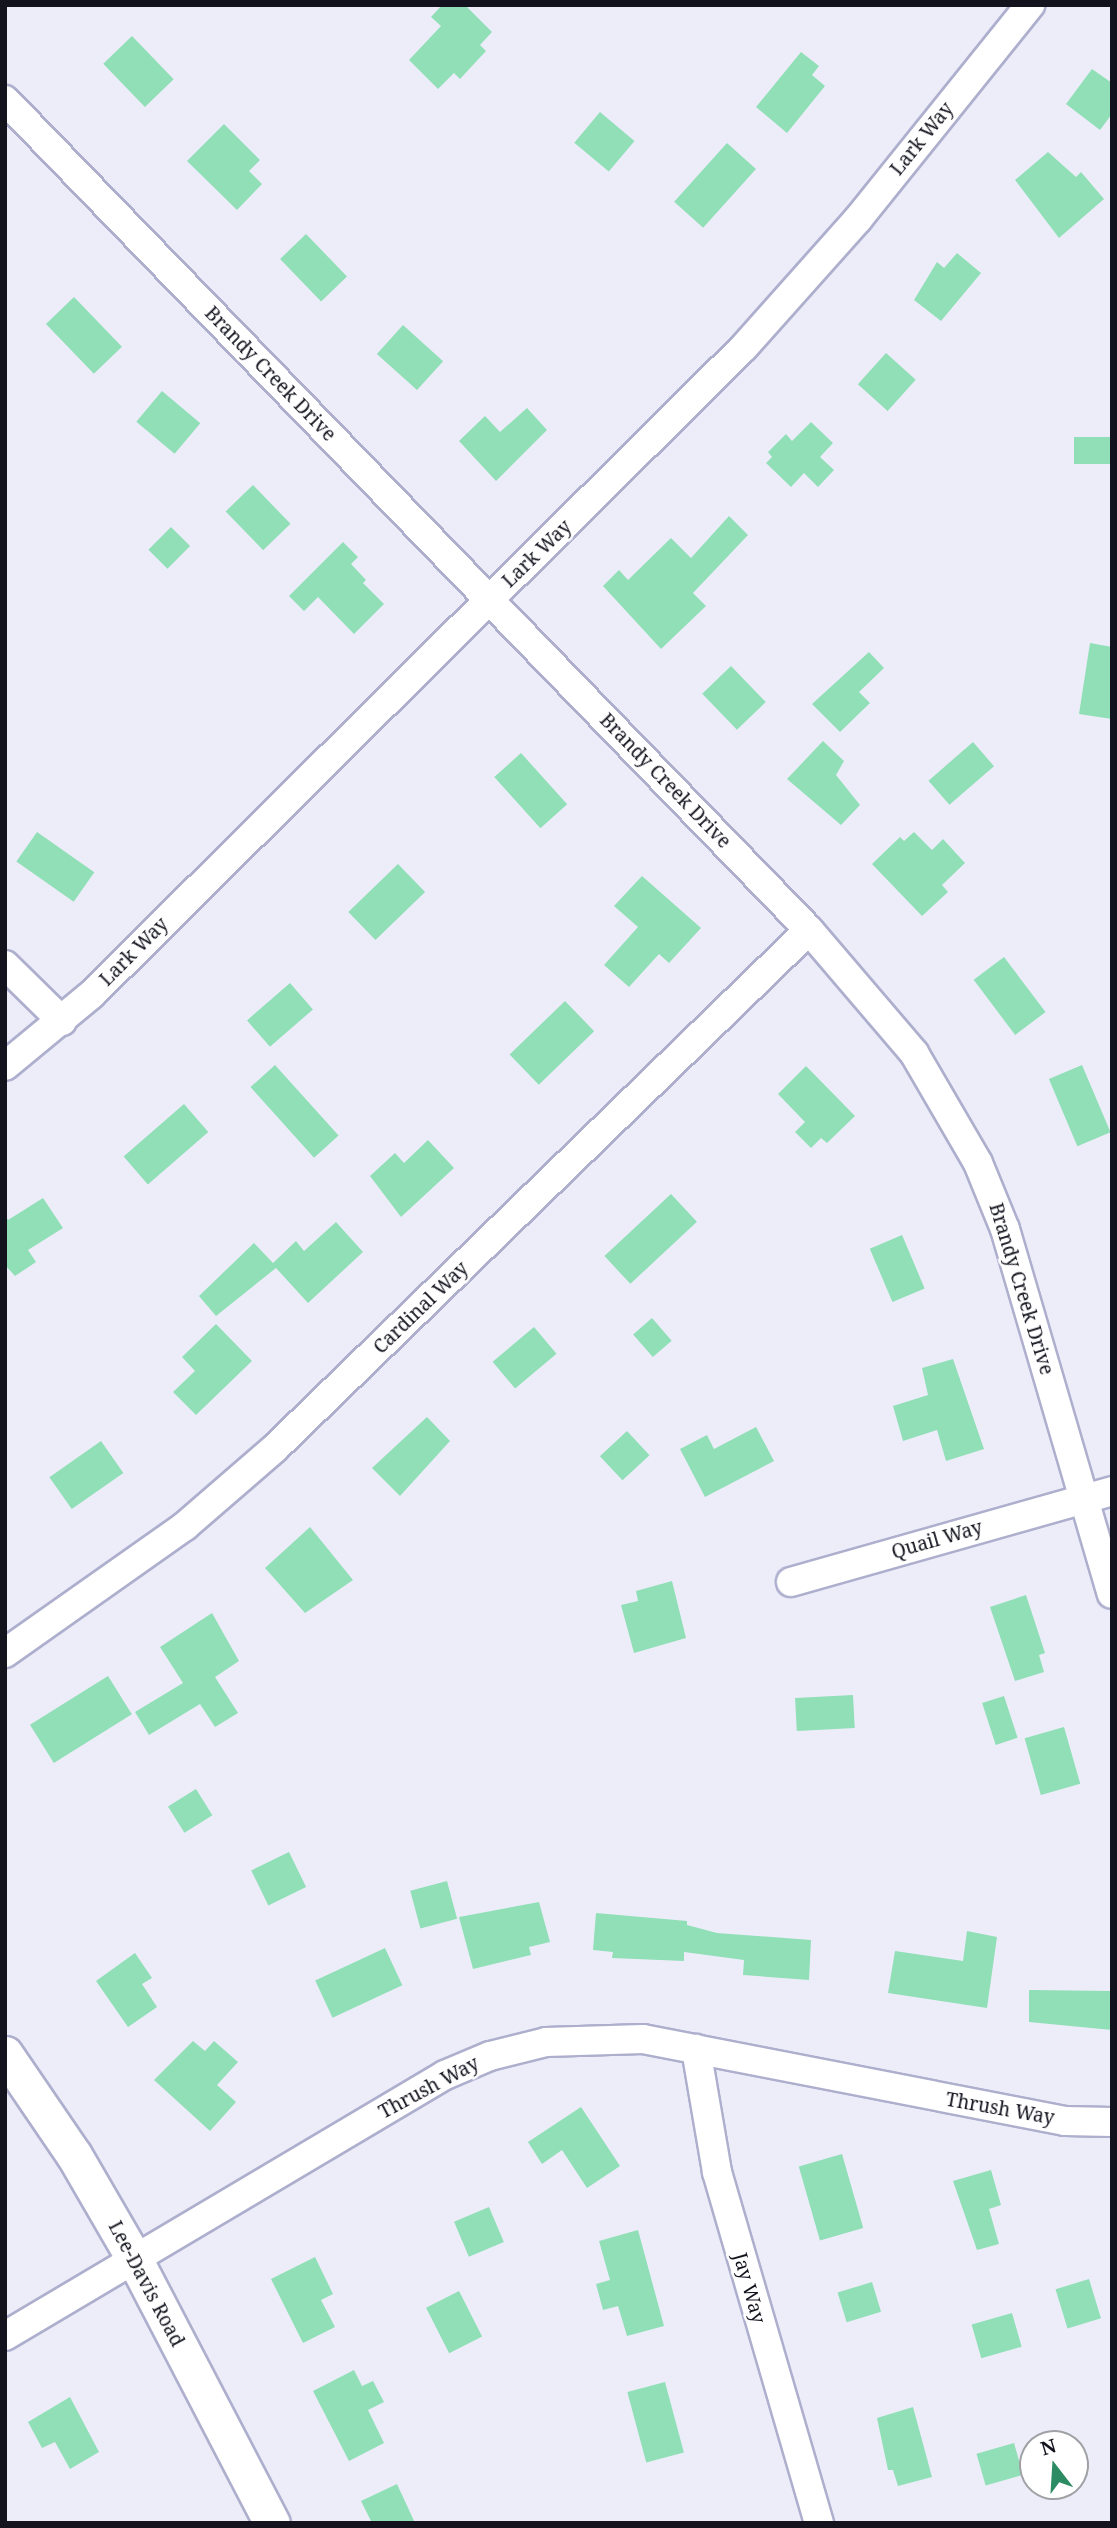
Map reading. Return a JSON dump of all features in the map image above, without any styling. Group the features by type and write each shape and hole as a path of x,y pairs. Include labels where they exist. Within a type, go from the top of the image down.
{"main road":[{"name":"Lee-Davis Road","path":"5,2054 74,2155 136,2262 272,2523"}],"street":[{"name":"Lark Way","path":"5,1066 62,1021 744,347 858,219 1019,10"},
{"name":"Brandy Creek Drive","path":"5,100 809,930 915,1052 978,1163 1005,1229 1112,1594"},
{"name":"Cardinal Way","path":"5,1653 185,1525 274,1449 809,930"},
{"path":"5,965 62,1021"},
{"name":"Quail Way","path":"791,1581 1112,1491"},
{"name":"Thrush Way","path":"5,2336 136,2262 433,2082 490,2056 594,2037 696,2049 1066,2121 1112,2122"},
{"name":"Jay Way","path":"696,2049 717,2172 818,2523"}],"building":[{"path":"442,5 465,5 492,32 480,45 486,51 460,79 454,73 438,89 409,60 441,26 431,17"},
{"path":"132,36 174,79 145,107 103,64"},
{"path":"801,52 819,66 812,75 825,86 787,133 756,107"},
{"path":"1092,69 1112,83 1112,114 1100,130 1066,104"},
{"path":"600,112 634,141 609,172 574,143"},
{"path":"224,124 260,160 249,171 262,184 237,210 187,161"},
{"path":"727,143 756,169 703,228 674,202"},
{"path":"1048,152 1076,177 1081,172 1104,199 1059,238 1015,180"},
{"path":"306,234 347,276 321,301 280,259"},
{"path":"957,253 981,273 941,321 914,300 937,262 944,268"},
{"path":"74,297 122,347 94,374 46,324"},
{"path":"403,325 443,361 417,390 377,354"},
{"path":"886,353 916,380 888,411 858,384"},
{"path":"162,391 200,423 175,454 136,422"},
{"path":"527,408 547,430 496,481 459,441 485,416 500,432"},
{"path":"811,422 833,443 820,457 834,470 818,487 804,473 791,487 766,463 772,457 768,452 786,434 792,441"},
{"path":"1074,437 1112,437 1112,464 1074,464"},
{"path":"253,485 291,524 263,550 226,511"},
{"path":"729,516 748,535 693,593 706,606 661,649 603,586 619,570 628,580 671,538 691,558"},
{"path":"171,527 190,546 167,569 148,550"},
{"path":"343,542 358,557 351,564 366,580 363,583 384,604 354,634 318,597 304,611 289,596"},
{"path":"1090,643 1112,647 1112,719 1079,714"},
{"path":"869,652 884,668 859,692 870,703 840,732 812,704"},
{"path":"731,666 766,702 737,730 702,694"},
{"path":"823,741 844,761 836,775 860,805 841,825 787,779"},
{"path":"973,742 994,766 949,805 928,781"},
{"path":"521,753 567,804 540,828 494,777"},
{"path":"37,832 94,872 74,902 16,861"},
{"path":"914,832 932,850 943,839 965,863 942,885 948,892 922,916 872,864 900,837 904,841"},
{"path":"398,864 425,892 375,940 348,912"},
{"path":"642,876 701,928 669,963 659,954 629,987 604,965 638,927 614,906"},
{"path":"1004,957 1046,1012 1015,1035 974,980"},
{"path":"290,983 313,1009 270,1047 247,1020"},
{"path":"565,1001 594,1031 539,1085 510,1054"},
{"path":"275,1065 339,1136 314,1158 250,1087"},
{"path":"1082,1065 1111,1132 1077,1146 1049,1079"},
{"path":"806,1066 855,1116 827,1143 821,1138 811,1148 795,1132 805,1122 778,1094"},
{"path":"184,1104 208,1132 148,1184 124,1156"},
{"path":"428,1140 454,1168 401,1217 370,1176 395,1153 404,1163"},
{"path":"671,1194 697,1222 630,1284 604,1256"},
{"path":"43,1198 63,1228 28,1250 36,1262 15,1276 5,1265 5,1215 8,1220"},
{"path":"336,1222 363,1252 308,1303 276,1268 216,1316 199,1296 254,1243 273,1263 296,1241 304,1251"},
{"path":"902,1235 925,1288 892,1302 870,1249"},
{"path":"652,1318 672,1341 653,1357 633,1334"},
{"path":"216,1324 252,1361 196,1415 173,1392 195,1371 182,1357"},
{"path":"534,1327 556,1354 515,1389 493,1362"},
{"path":"953,1359 984,1449 946,1461 937,1430 903,1441 893,1406 928,1395 922,1368"},
{"path":"427,1417 450,1441 400,1496 372,1468"},
{"path":"756,1427 774,1461 705,1497 680,1449 707,1435 714,1449"},
{"path":"627,1431 650,1455 622,1480 600,1456"},
{"path":"101,1441 123,1473 72,1509 49,1477"},
{"path":"310,1527 353,1580 305,1613 265,1568"},
{"path":"672,1581 686,1638 634,1653 621,1605 638,1601 636,1591"},
{"path":"1026,1595 1045,1653 1039,1655 1044,1672 1015,1681 990,1607"},
{"path":"212,1613 239,1661 215,1677 238,1713 215,1727 200,1704 149,1735 135,1712 183,1683 160,1647"},
{"path":"108,1676 132,1714 54,1763 30,1725"},
{"path":"853,1695 855,1728 797,1731 795,1698"},
{"path":"1004,1696 1018,1738 996,1745 982,1703"},
{"path":"1064,1727 1080,1784 1041,1795 1025,1738"},
{"path":"196,1789 212,1815 184,1833 168,1806"},
{"path":"289,1852 306,1887 268,1905 251,1870"},
{"path":"447,1881 457,1919 420,1929 410,1891"},
{"path":"539,1902 550,1942 529,1947 531,1955 473,1969 459,1917"},
{"path":"596,1913 687,1921 687,1925 717,1933 811,1940 809,1980 743,1975 744,1960 684,1952 684,1961 612,1958 613,1952 593,1950"},
{"path":"967,1931 997,1937 987,2008 888,1993 895,1951 963,1961"},
{"path":"385,1948 402,1985 333,2018 315,1981"},
{"path":"135,1953 152,1978 142,1984 157,2007 128,2027 96,1981"},
{"path":"1029,1990 1112,1991 1112,2030 1029,2022"},
{"path":"193,2041 205,2051 214,2041 238,2062 217,2085 236,2102 210,2131 154,2080"},
{"path":"581,2107 620,2166 587,2188 562,2150 542,2164 528,2142"},
{"path":"842,2154 863,2228 820,2240 799,2166"},
{"path":"991,2170 1001,2205 989,2209 999,2244 977,2250 953,2181"},
{"path":"489,2207 504,2242 469,2257 454,2222"},
{"path":"638,2230 664,2326 627,2336 618,2306 603,2310 596,2284 610,2280 599,2241"},
{"path":"315,2257 333,2294 321,2300 335,2327 303,2343 271,2279"},
{"path":"1089,2279 1101,2318 1068,2328 1056,2289"},
{"path":"872,2282 881,2312 847,2322 838,2293"},
{"path":"459,2291 482,2336 449,2353 426,2308"},
{"path":"1012,2313 1022,2347 981,2358 972,2325"},
{"path":"354,2370 362,2386 373,2381 384,2402 368,2410 384,2443 349,2461 313,2391"},
{"path":"665,2382 684,2453 646,2463 627,2392"},
{"path":"70,2397 99,2452 70,2469 55,2442 42,2448 28,2422"},
{"path":"913,2407 932,2477 898,2486 893,2470 888,2470 877,2418"},
{"path":"1014,2443 1019,2460 1019,2476 986,2485 977,2454"},
{"path":"397,2484 415,2523 372,2523 361,2501"}]}
